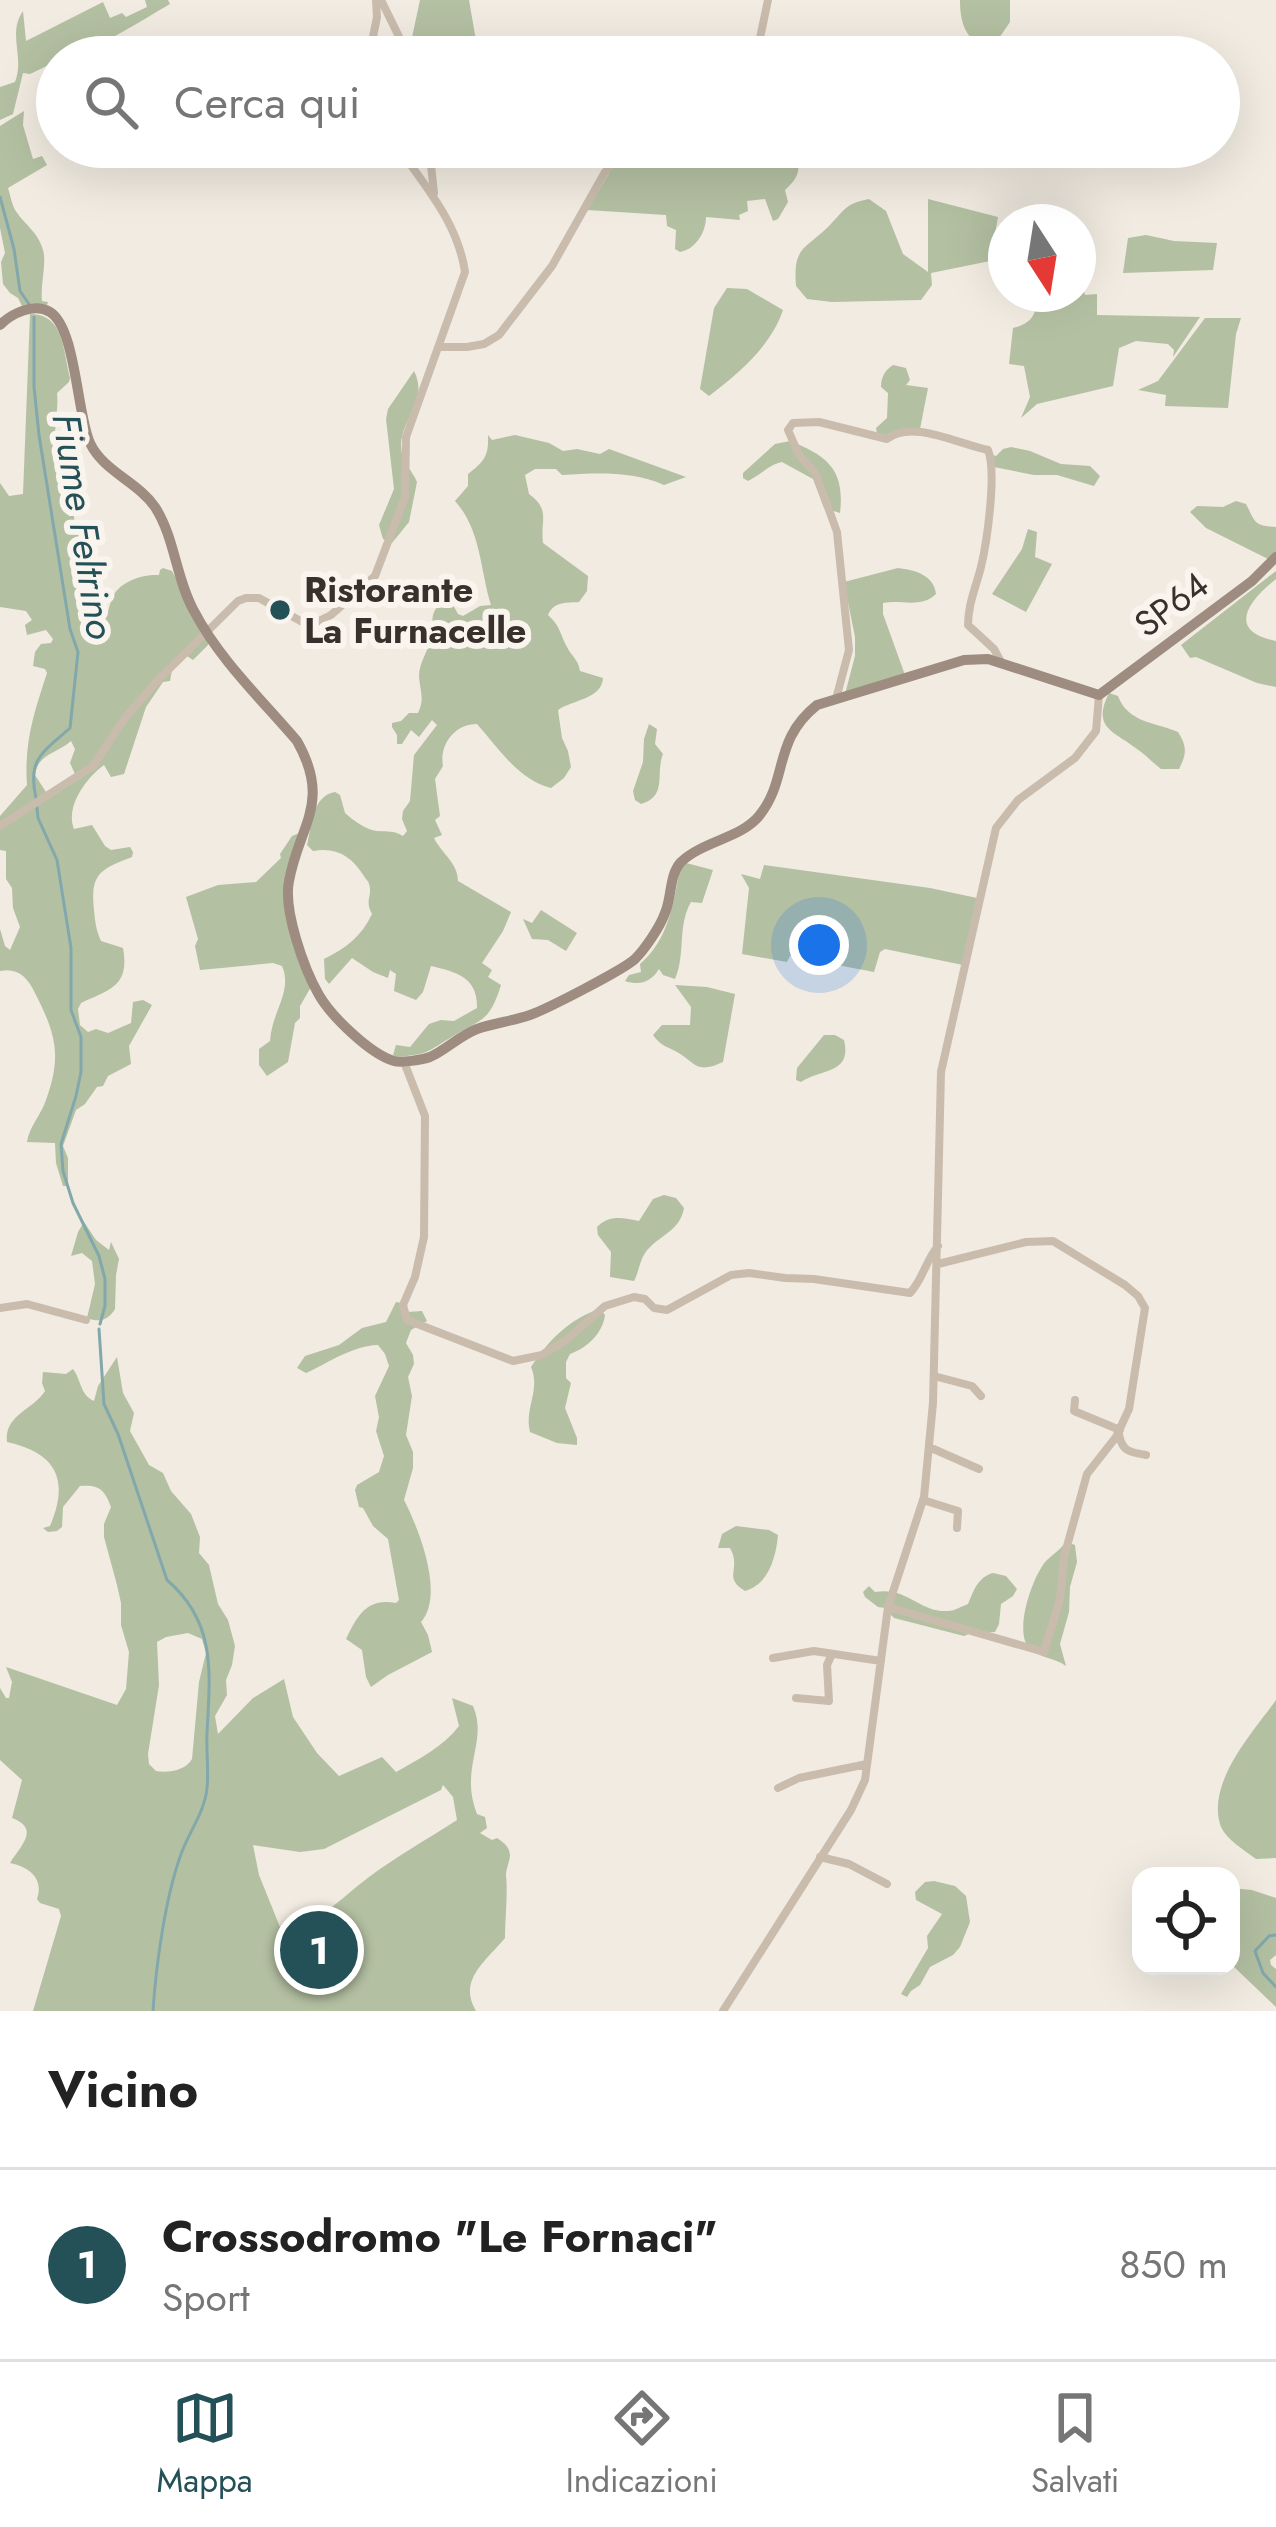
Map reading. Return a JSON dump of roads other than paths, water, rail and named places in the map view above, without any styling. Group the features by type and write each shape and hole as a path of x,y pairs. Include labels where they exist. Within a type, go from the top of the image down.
{"street":[{"path":"373,36 379,0"},
{"path":"379,0 398,36"},
{"path":"760,36 768,0"},
{"path":"0,826 93,766 124,718 238,601 259,598 306,624 315,623 344,605 375,576 405,497 406,437 465,272 462,248 413,168"},
{"path":"431,168 435,200"},
{"path":"440,346 484,344 499,335 552,266 609,168"},
{"path":"0,325 8,316 36,308 50,311 59,322 90,442 103,461 157,509 191,608 304,754 313,793 287,896 295,936 319,995 354,1036 394,1061 428,1058 479,1028 532,1014 634,960 665,915 676,867 690,854 755,821 769,802 785,746 799,720 817,705 964,660 988,659 1099,695 1096,731 1075,758 1018,800 996,829 941,1072 929,1447 923,1500 888,1607 865,1780 723,2011"},
{"path":"836,699 849,650 837,532 816,474 789,437 793,423 819,422 887,439 910,429 988,450 993,471 968,625 1001,662"},
{"name":"SP64","path":"1099,695 1252,581 1276,557"},
{"path":"404,1060 425,1116 424,1237 403,1305 407,1321 513,1361 542,1355 605,1306 634,1297 667,1310 731,1275 814,1279 910,1293 938,1246"},
{"path":"888,1607 1044,1652 1087,1474 1119,1432 1129,1409 1145,1307 1125,1285 1053,1241 1026,1242 938,1264"},
{"path":"0,1308 27,1304 86,1320"},
{"path":"934,1376 972,1386 981,1396"},
{"path":"1075,1400 1074,1412 1119,1432"},
{"path":"1119,1432 1124,1450 1147,1455"},
{"path":"929,1447 979,1468"},
{"path":"923,1500 958,1511 957,1528"},
{"path":"772,1658 814,1652 881,1661"},
{"path":"796,1698 829,1701 827,1666 832,1654"},
{"path":"778,1788 799,1778 867,1764"},
{"path":"820,1857 849,1864 887,1884"}],"waterway":[{"name":"Fiume Feltrino","path":"0,197 20,291 29,304"},
{"name":"Fiume Feltrino","path":"34,317 39,435 70,629 78,652 70,728 36,765 36,798"},
{"name":"Fiume Feltrino","path":"37,808 57,860 71,948 71,1010 81,1037 81,1072 61,1144 63,1171 105,1279 100,1324"},
{"name":"Fiume Feltrino","path":"99,1329 104,1404 167,1580 183,1596 202,1631 209,1670 206,1797 170,1893 153,2011"},
{"path":"1276,1935 1255,1951 1263,1973 1276,1987"}],"place":[{"name":"Ristorante La Furnacelle","path":"280,610"},
{"name":"Crossodromo \"Le Fornaci\"","path":"319,1950"}]}
